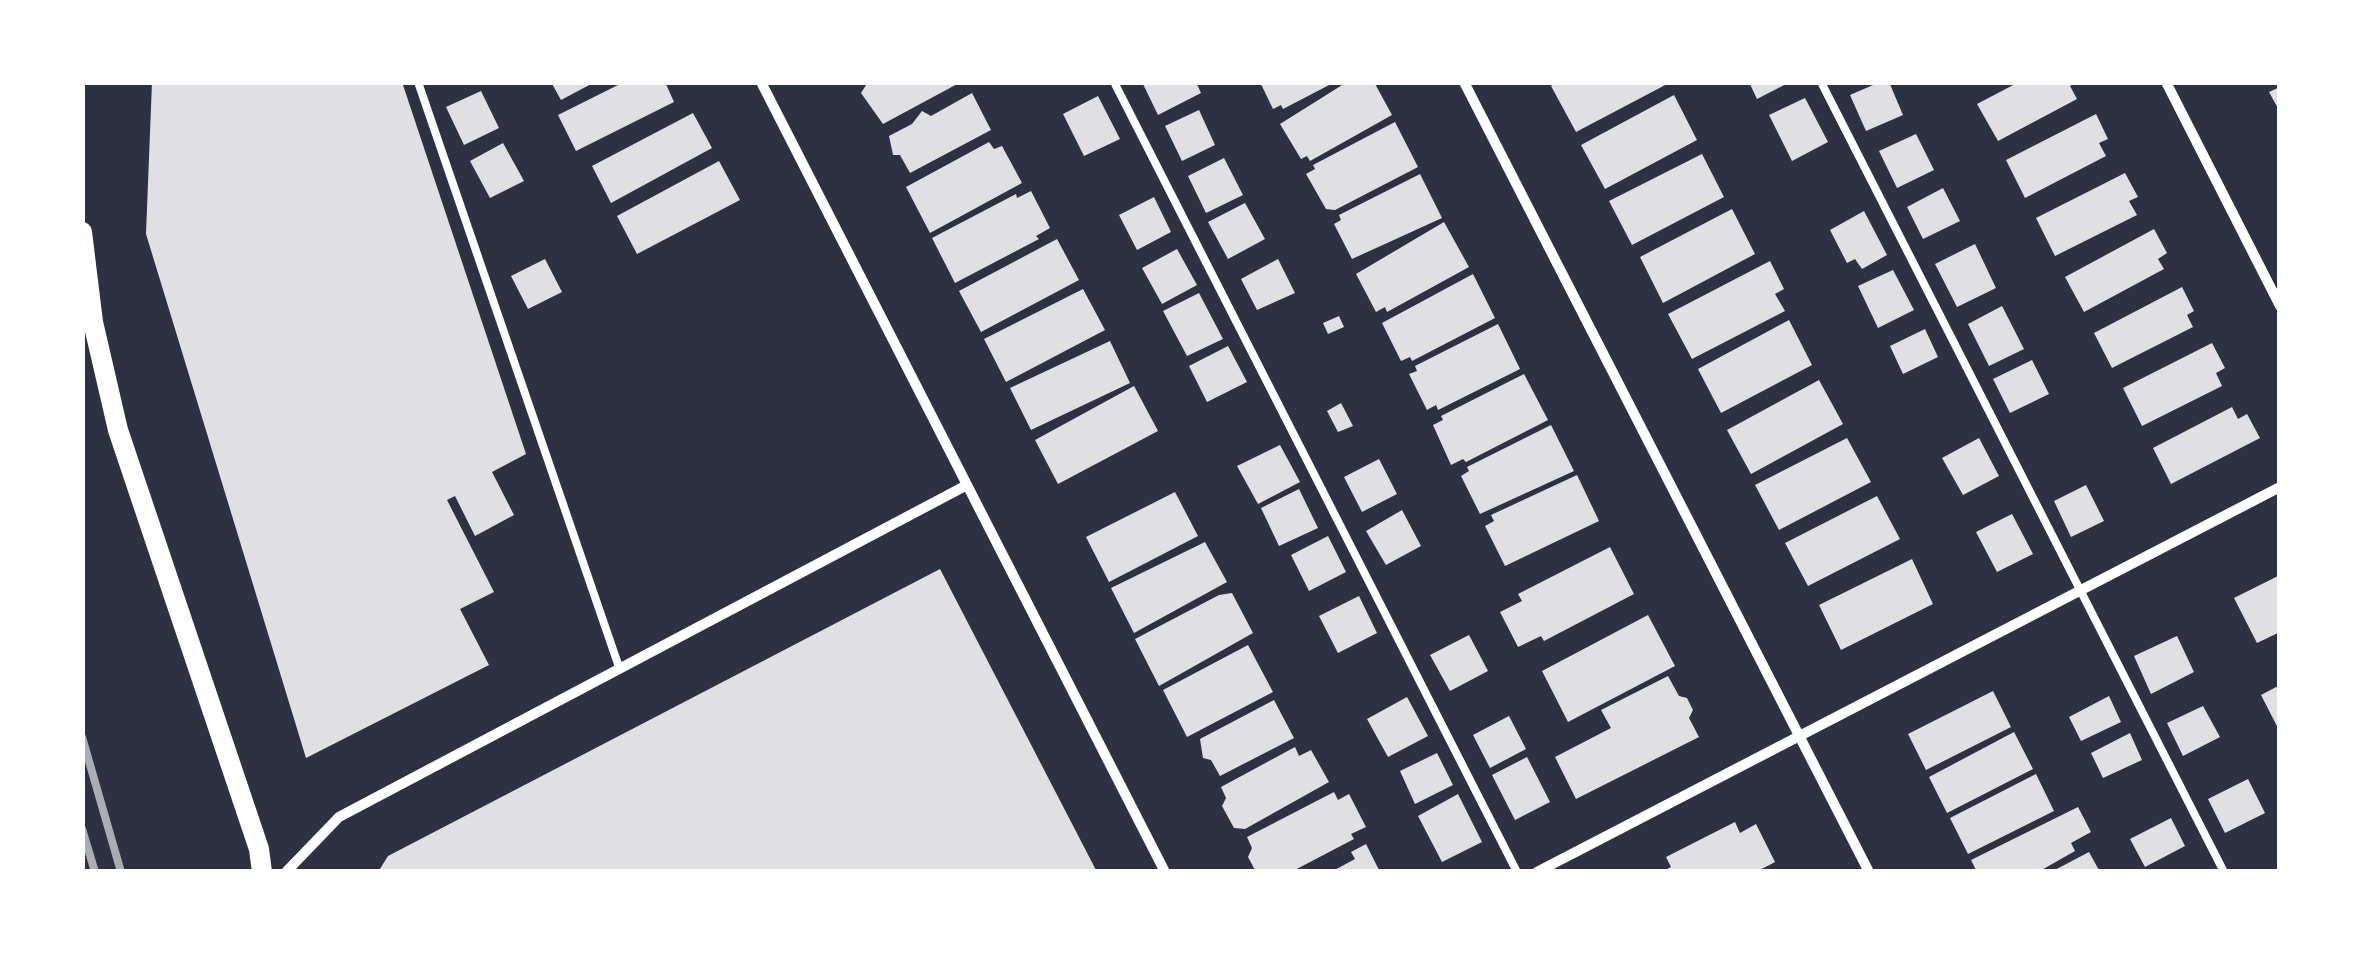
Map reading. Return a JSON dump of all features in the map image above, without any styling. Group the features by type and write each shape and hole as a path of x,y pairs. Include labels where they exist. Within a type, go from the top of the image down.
{"main road":[{"path":"82,232 93,322 118,430 259,849 262,872"}],"street":[{"path":"761,82 1165,872"},
{"path":"1464,82 1869,872"},
{"path":"2166,82 2280,306"},
{"path":"286,872 339,817 966,485"},
{"path":"1537,872 2280,487"}],"lane":[{"path":"418,82 619,667"},
{"path":"1114,82 1516,872"},
{"path":"1821,82 2224,872"}],"building":[{"path":"152,82 402,82 526,454 492,472 514,515 475,536 455,496 447,500 494,592 460,609 489,665 306,758 146,234"},
{"path":"551,82 595,82 561,100"},
{"path":"624,82 665,82 674,102 576,151 558,115"},
{"path":"868,82 961,82 883,124 861,93"},
{"path":"1142,82 1196,82 1201,93 1158,115"},
{"path":"1260,82 1335,82 1283,109 1281,105 1273,109"},
{"path":"1347,82 1374,82 1392,115 1310,161 1307,156 1301,159 1280,124"},
{"path":"1558,82 1671,82 1576,132 1551,86"},
{"path":"1749,82 1790,82 1757,99"},
{"path":"1889,82 1903,115 1866,131 1850,95"},
{"path":"2019,82 2077,82 2070,86 2077,99 1998,141 1977,104"},
{"path":"2280,87 2280,112 2269,92"},
{"path":"481,91 499,128 464,145 446,107"},
{"path":"972,93 991,130 910,173 900,155 893,155 889,136 912,124 922,111 931,116"},
{"path":"1674,95 1697,140 1605,189 1581,145"},
{"path":"1098,96 1120,139 1084,156 1063,114"},
{"path":"1805,98 1828,142 1792,161 1769,115"},
{"path":"1199,110 1215,145 1182,161 1165,126"},
{"path":"693,113 712,148 611,203 592,166"},
{"path":"2096,114 2108,139 2099,143 2106,156 2025,198 2006,160"},
{"path":"1395,122 1418,167 1335,210 1326,209 1306,174 1315,169 1313,165"},
{"path":"1916,134 1934,170 1897,188 1879,151"},
{"path":"989,142 994,149 1002,146 1022,183 930,233 906,187"},
{"path":"503,143 524,181 490,198 470,161"},
{"path":"1702,154 1724,197 1632,245 1609,201"},
{"path":"1224,158 1243,195 1206,213 1188,176"},
{"path":"719,161 740,200 637,254 617,216"},
{"path":"2125,173 2138,197 2129,201 2137,215 2055,256 2036,218"},
{"path":"1420,174 1442,218 1352,259 1334,224 1341,220 1339,215"},
{"path":"1943,188 1960,221 1923,239 1907,207"},
{"path":"1031,191 1050,228 1036,236 1039,239 955,283 932,238 1016,194 1017,198"},
{"path":"1154,197 1171,232 1137,250 1119,215"},
{"path":"1245,203 1265,239 1228,259 1208,222"},
{"path":"1732,209 1755,254 1663,303 1640,257"},
{"path":"1864,211 1887,255 1862,269 1855,259 1847,263 1830,230"},
{"path":"1444,222 1469,267 1387,312 1385,307 1376,312 1356,274"},
{"path":"2154,229 2167,253 2158,259 2164,269 2084,312 2065,277"},
{"path":"1057,239 1079,280 981,332 959,291"},
{"path":"1975,244 1996,288 1957,307 1935,264"},
{"path":"1177,249 1197,285 1162,304 1142,268"},
{"path":"545,259 562,292 528,309 511,276"},
{"path":"1278,259 1295,293 1257,310 1241,279"},
{"path":"1770,261 1784,289 1775,294 1785,311 1692,359 1668,314"},
{"path":"1893,270 1914,310 1878,328 1858,286"},
{"path":"1473,274 1495,318 1412,361 1410,357 1401,361 1382,323"},
{"path":"2182,287 2194,311 2187,315 2193,327 2112,368 2094,333"},
{"path":"1083,289 1105,330 1006,382 984,339"},
{"path":"1199,293 1223,339 1187,356 1163,311"},
{"path":"2002,306 2024,349 1989,366 1968,324"},
{"path":"1339,316 1344,327 1328,334 1323,323"},
{"path":"1789,320 1812,365 1721,413 1698,369"},
{"path":"1498,324 1520,369 1438,410 1436,405 1427,410 1409,374 1417,371 1415,366"},
{"path":"1925,329 1938,357 1903,374 1890,346"},
{"path":"1110,341 1130,383 1031,430 1010,388"},
{"path":"2212,343 2225,368 2216,373 2222,386 2142,426 2123,388"},
{"path":"1228,346 1247,382 1207,402 1189,366"},
{"path":"2032,360 2049,394 2010,413 1993,379"},
{"path":"1524,374 1548,420 1466,462 1463,459 1451,465 1433,425 1443,420 1441,416"},
{"path":"1819,380 1843,424 1751,474 1727,430"},
{"path":"1134,386 1158,431 1058,484 1035,440"},
{"path":"1341,403 1353,426 1338,432 1327,411"},
{"path":"2232,407 2238,419 2247,414 2260,438 2171,484 2153,448"},
{"path":"1551,425 1574,471 1480,514 1461,476 1469,471 1467,467"},
{"path":"1847,438 1871,482 1779,530 1755,485"},
{"path":"1979,438 1999,476 1963,495 1942,458"},
{"path":"1280,445 1300,482 1258,504 1237,466"},
{"path":"1379,459 1397,494 1362,512 1344,477"},
{"path":"1577,475 1599,521 1505,566 1485,526 1494,521 1491,515"},
{"path":"2086,485 2104,521 2071,537 2054,501"},
{"path":"1299,489 1318,528 1279,546 1261,508"},
{"path":"1175,492 1198,536 1109,582 1086,537"},
{"path":"1877,496 1900,539 1808,586 1785,543"},
{"path":"1402,510 1421,546 1386,565 1366,531"},
{"path":"2012,514 2033,554 1997,572 1976,532"},
{"path":"1328,536 1346,572 1309,591 1291,555"},
{"path":"1205,542 1227,582 1134,633 1111,588"},
{"path":"1610,547 1634,594 1544,641 1541,636 1518,647 1500,612 1522,601 1518,594"},
{"path":"1912,559 1933,604 1841,650 1819,605"},
{"path":"940,569 1097,872 378,872 388,856"},
{"path":"2280,575 2280,632 2257,643 2234,598"},
{"path":"1232,593 1253,633 1159,686 1135,639 1219,595"},
{"path":"1359,596 1377,633 1338,653 1319,616"},
{"path":"1648,615 1675,666 1568,722 1542,671"},
{"path":"1469,635 1488,671 1450,691 1430,655"},
{"path":"2177,636 2194,672 2151,694 2134,656"},
{"path":"1248,645 1273,692 1187,737 1163,690"},
{"path":"1668,676 1679,696 1687,698 1693,710 1689,718 1699,737 1576,799 1555,757 1611,728 1601,710"},
{"path":"2280,685 2280,732 2261,695"},
{"path":"1993,691 2011,727 1926,770 1908,734"},
{"path":"2109,696 2121,722 2081,741 2069,717"},
{"path":"1407,697 1428,736 1388,757 1367,719"},
{"path":"1274,700 1294,738 1220,776 1211,760 1203,758 1200,739"},
{"path":"2203,706 2220,737 2183,756 2167,723"},
{"path":"1509,716 1526,749 1490,768 1473,735"},
{"path":"2014,732 2033,769 1947,813 1929,777"},
{"path":"2130,733 2142,760 2103,778 2091,753"},
{"path":"1295,747 1299,756 1311,750 1329,782 1245,829 1234,828 1222,806 1226,798 1221,787"},
{"path":"1437,753 1453,785 1415,804 1400,771"},
{"path":"1527,757 1550,802 1515,820 1492,775"},
{"path":"2036,774 2054,811 1968,854 1950,818"},
{"path":"2248,779 2265,813 2225,833 2208,799"},
{"path":"1334,792 1338,800 1349,794 1366,827 1351,834 1354,839 1291,872 1256,872 1248,857 1252,848 1247,837"},
{"path":"1458,794 1482,842 1442,862 1418,816"},
{"path":"2078,807 2091,832 2071,843 2075,851 2038,872 1977,872 1971,860"},
{"path":"2171,818 2185,846 2145,867 2130,839"},
{"path":"1735,822 1740,833 1756,824 1775,862 1756,872 1661,872 1671,867 1666,857"},
{"path":"1366,844 1380,872 1331,872 1355,859 1351,852"},
{"path":"2089,852 2100,872 2051,872"}],"railway":[{"path":"82,737 121,872"},
{"path":"82,829 95,872"}]}
